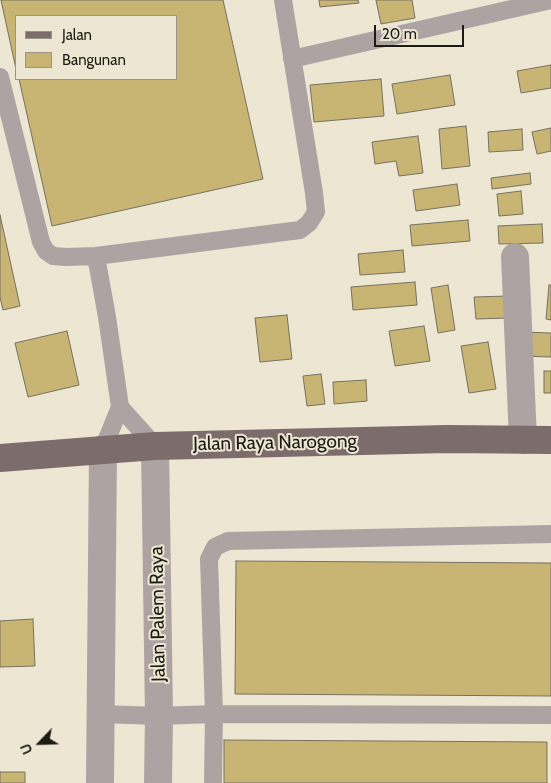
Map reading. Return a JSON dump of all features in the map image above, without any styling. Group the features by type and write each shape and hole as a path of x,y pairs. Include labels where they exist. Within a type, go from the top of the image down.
{"main road":[{"name":"Jalan Raya Narogong","path":"0,458 155,446 447,439 551,440"}],"street":[{"path":"515,257 522,440"},
{"name":"Jalan Palem Raya","path":"155,446 159,716 158,783"},
{"path":"100,783 103,449"}],"lane":[{"path":"0,77 41,242 46,251 53,256 96,256 300,230 309,223 316,212 283,0"},
{"path":"292,59 551,0"},
{"path":"96,256 120,407 103,449"},
{"path":"120,407 155,446"},
{"path":"213,783 214,714 209,558 215,548 228,541 551,534"},
{"path":"101,714 159,716 214,714 551,715"}],"building":[{"path":"1,0 223,0 263,179 52,226 19,80 178,80 178,15 15,15 15,64"},
{"path":"319,0 358,0 359,3 320,7"},
{"path":"376,0 412,0 415,18 381,24"},
{"path":"551,65 551,88 521,93 517,71"},
{"path":"450,75 455,105 397,114 392,84"},
{"path":"381,79 384,116 314,122 310,85"},
{"path":"466,126 470,166 442,169 439,129"},
{"path":"551,128 551,151 537,154 532,132"},
{"path":"522,129 523,150 489,152 488,132"},
{"path":"418,136 423,173 399,176 396,161 375,164 372,142"},
{"path":"530,173 531,184 492,189 491,178"},
{"path":"457,184 460,205 416,211 413,190"},
{"path":"521,191 523,214 499,216 497,194"},
{"path":"0,215 20,306 3,310 0,297"},
{"path":"468,220 470,241 412,246 410,225"},
{"path":"542,224 543,243 499,244 498,226"},
{"path":"403,250 405,272 360,275 358,254"},
{"path":"415,282 417,305 353,310 351,287"},
{"path":"448,285 455,330 438,333 431,288"},
{"path":"549,285 551,285 551,320 546,319"},
{"path":"508,296 509,318 476,319 474,297"},
{"path":"287,315 292,359 260,362 255,318"},
{"path":"424,326 430,361 395,366 389,331"},
{"path":"67,331 79,385 28,397 15,343"},
{"path":"522,332 551,333 551,357 521,356"},
{"path":"488,342 496,389 469,393 461,346"},
{"path":"544,371 551,371 551,393 544,393"},
{"path":"321,374 325,404 307,406 303,376"},
{"path":"366,380 367,401 334,404 333,382"},
{"path":"236,561 551,563 551,696 235,694"},
{"path":"33,619 35,666 0,667 0,621"},
{"path":"224,740 547,742 547,783 224,783"},
{"path":"0,772 25,772 25,783 0,783"}]}
